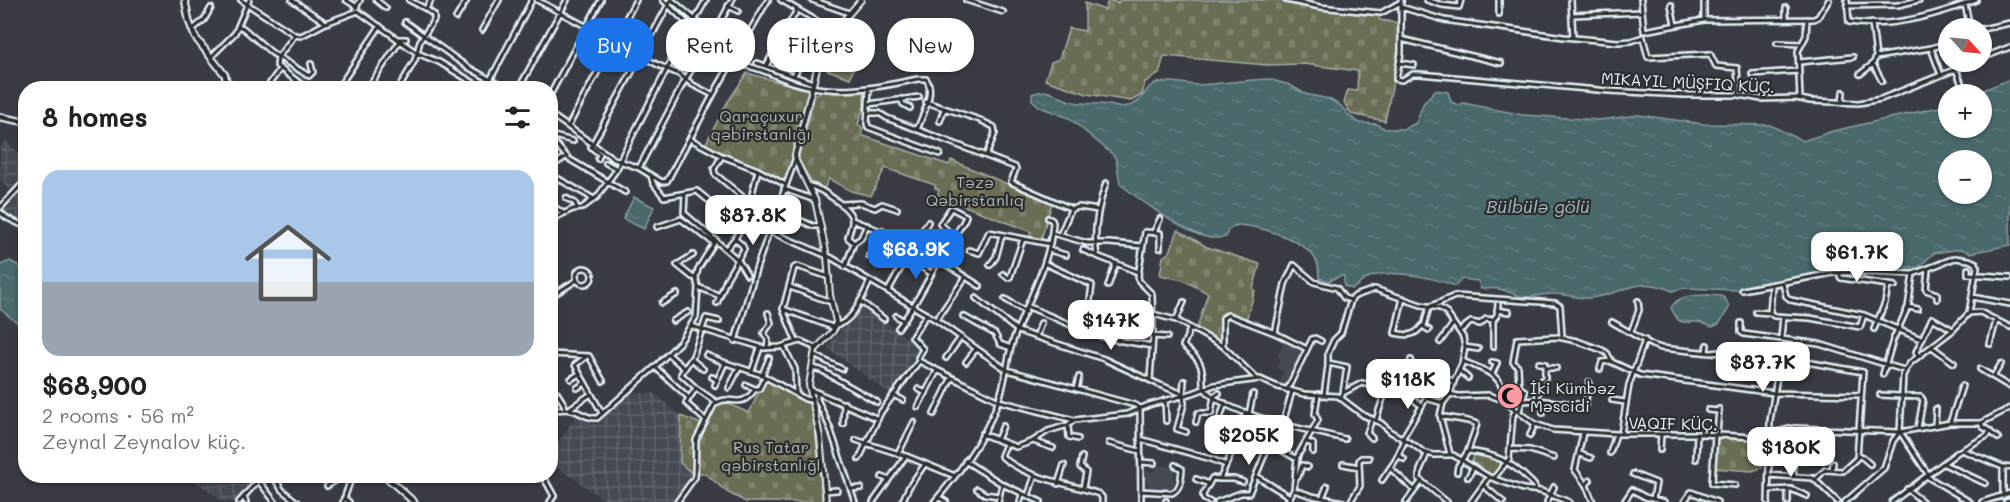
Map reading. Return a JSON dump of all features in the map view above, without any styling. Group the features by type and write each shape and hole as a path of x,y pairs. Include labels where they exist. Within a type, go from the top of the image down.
{"main road":[{"path":"185,0 192,30 199,45 223,72 226,81"},
{"path":"0,117 18,120"},
{"path":"393,483 414,502"}],"street":[{"path":"242,0 295,35 301,36 356,8 360,0"},
{"path":"292,0 326,23"},
{"path":"346,0 417,53 439,62 470,81"},
{"path":"376,0 386,8"},
{"path":"403,81 423,36 435,17 409,0"},
{"path":"426,9 431,0"},
{"path":"456,18 467,0"},
{"path":"482,30 499,0"},
{"path":"405,22 466,66 492,81 535,0 576,21"},
{"path":"523,81 567,0"},
{"path":"591,18 601,0"},
{"path":"627,18 636,0"},
{"path":"663,0 683,18"},
{"path":"654,30 671,0 692,18"},
{"path":"695,18 706,0"},
{"path":"722,18 732,0"},
{"path":"755,22 768,0"},
{"path":"781,0 811,18"},
{"path":"812,0 849,13"},
{"path":"845,18 861,0"},
{"path":"966,0 1003,12"},
{"path":"1286,0 1320,7 1381,13 1401,1"},
{"path":"1427,0 1448,6 1460,6 1461,0"},
{"path":"1498,14 1499,0"},
{"path":"1571,0 1573,38"},
{"path":"1641,0 1643,37 1648,57 1710,54 1716,66 1737,68 1739,95"},
{"path":"1704,0 1704,20"},
{"path":"1644,31 1704,20 1807,19 1818,17 1829,0"},
{"path":"1847,0 1849,22 1872,23 1901,21 1976,0"},
{"path":"1847,6 1898,5 1919,0"},
{"path":"1957,0 1959,6"},
{"path":"1401,1 1400,63 1396,79 1402,80 1413,74 1420,74 1609,91 1739,95 1761,99 1800,98 1842,103 1875,101 1948,72"},
{"path":"210,58 235,33 248,2"},
{"path":"1965,4 1968,18"},
{"path":"1671,5 1675,25"},
{"path":"728,6 738,11"},
{"path":"1401,7 1444,20 1573,38 1618,42 1643,37"},
{"path":"192,30 204,20 211,8"},
{"path":"1786,8 1786,19"},
{"path":"766,66 797,10"},
{"path":"1572,15 1642,12"},
{"path":"1800,98 1798,51 1806,36 1807,19"},
{"path":"1860,74 1873,64 1876,57 1872,23"},
{"path":"1992,27 2010,23"},
{"path":"238,26 278,57 309,76 313,72 311,64"},
{"path":"343,81 380,26"},
{"path":"295,35 278,57 277,66 296,81"},
{"path":"398,40 406,39"},
{"path":"1401,39 1502,63"},
{"path":"372,81 398,40"},
{"path":"1777,44 1801,44"},
{"path":"557,81 576,46"},
{"path":"1876,57 1938,46"},
{"path":"1992,54 2010,47"},
{"path":"1931,48 1941,75"},
{"path":"1799,62 1853,57"},
{"path":"757,63 794,76 813,86"},
{"path":"1400,63 1414,65"},
{"path":"1873,64 1882,81"},
{"path":"755,68 776,78 835,91 869,88 918,78 926,79 929,81 930,89 917,130"},
{"path":"271,81 280,69"},
{"path":"558,216 582,208 594,199 617,169 666,71"},
{"path":"1752,74 1799,71"},
{"path":"568,125 597,72"},
{"path":"598,159 600,154 591,147 631,72"},
{"path":"674,72 713,95"},
{"path":"639,168 690,72"},
{"path":"558,119 620,162 639,168 666,182 726,72"},
{"path":"794,76 796,72"},
{"path":"735,341 795,159 816,72"},
{"path":"869,88 867,124 871,129 940,154"},
{"path":"1842,103 1843,92"},
{"path":"869,104 919,97"},
{"path":"901,99 903,104 910,108"},
{"path":"927,102 994,127 995,133 986,156"},
{"path":"940,121 944,109"},
{"path":"868,113 881,114 1015,167 1011,182 1072,209 1079,207 1098,210"},
{"path":"558,138 573,141"},
{"path":"690,139 722,156 758,170 785,187 815,200"},
{"path":"558,146 566,157 625,192"},
{"path":"722,156 714,169 715,174 750,202"},
{"path":"558,162 566,157"},
{"path":"795,159 815,200 827,256 835,326"},
{"path":"606,163 617,169"},
{"path":"726,249 735,239 749,210 758,170"},
{"path":"651,176 653,183 663,196 696,191 741,227"},
{"path":"558,179 594,199"},
{"path":"1097,256 1098,210 1106,183"},
{"path":"810,186 824,192 848,211 852,220 848,238 854,243"},
{"path":"18,189 0,210 11,221 18,224"},
{"path":"681,219 684,213 685,194"},
{"path":"566,198 577,208"},
{"path":"841,204 861,203 875,208 882,204 897,209"},
{"path":"898,328 913,307 966,216 951,208 940,224 954,236"},
{"path":"1060,235 1072,209"},
{"path":"558,210 563,213"},
{"path":"777,210 813,226 820,226"},
{"path":"684,213 715,242"},
{"path":"934,502 965,461 999,401 1011,348 1046,264 1053,221 1048,218"},
{"path":"657,227 681,219 726,249 738,260 747,275"},
{"path":"1154,232 1160,219"},
{"path":"852,220 883,230 914,244 928,222"},
{"path":"845,267 854,243 861,238 867,225"},
{"path":"869,256 883,230"},
{"path":"770,231 827,256 927,314 1007,370 1135,405 1140,409"},
{"path":"1052,232 1079,242 1142,246"},
{"path":"1150,380 1153,336 1152,292 1139,281 1138,272 1145,232 1161,234 1160,248"},
{"path":"969,250 980,252 987,233 1050,244"},
{"path":"990,265 996,257 1002,235"},
{"path":"717,303 744,247 735,239"},
{"path":"903,239 898,253 932,273"},
{"path":"1003,274 1010,277 1023,239"},
{"path":"558,395 567,409 592,419 655,367 680,342 696,317 698,269 715,242"},
{"path":"1049,250 1066,255"},
{"path":"1083,250 1138,272"},
{"path":"693,255 676,265 696,278"},
{"path":"1108,286 1121,257"},
{"path":"1742,290 1839,273 1913,274 1955,258 1973,261 1977,267 1969,313 1953,330 1904,370 1900,432 1927,475 1970,502"},
{"path":"888,292 906,259"},
{"path":"939,260 980,286"},
{"path":"1046,264 1092,285 1090,300"},
{"path":"1275,333 1285,285 1294,265 1314,282 1337,288 1344,298 1351,300"},
{"path":"796,342 783,309 790,287 791,273 796,266 829,277"},
{"path":"585,268 591,272 591,279 588,282 582,284 577,280 576,275 580,269 585,268"},
{"path":"1928,269 1926,290 1937,294 1937,299"},
{"path":"1968,269 1968,274 1975,276 2010,277"},
{"path":"1839,273 1841,278 1895,286"},
{"path":"1883,374 1908,307 1913,274"},
{"path":"936,320 965,278"},
{"path":"558,292 577,280"},
{"path":"826,502 820,437 809,390 814,355 816,348 835,326 846,321 870,281"},
{"path":"1784,284 1786,296 1791,300 1864,315 1921,339"},
{"path":"1770,313 1772,286"},
{"path":"1874,329 1885,303 1888,286"},
{"path":"698,287 720,296"},
{"path":"790,287 831,302"},
{"path":"1324,395 1329,363 1328,353 1334,340 1341,333 1351,300 1355,296 1372,289 1429,307 1437,307 1443,310 1464,339 1465,347 1463,362 1450,394 1443,403 1440,416 1450,454"},
{"path":"662,303 677,294"},
{"path":"1429,307 1455,296 1554,303 1560,306 1562,337"},
{"path":"1972,297 2010,304"},
{"path":"976,298 1007,325 1018,331 1104,359 1183,395"},
{"path":"1403,298 1395,333 1411,335 1418,333 1424,326 1429,307"},
{"path":"1005,299 1026,312"},
{"path":"860,301 884,319"},
{"path":"1631,332 1640,310 1638,301"},
{"path":"1176,320 1184,303"},
{"path":"1493,347 1493,320 1498,303"},
{"path":"1028,307 1090,333 1152,346"},
{"path":"1908,307 1918,309"},
{"path":"783,309 835,326"},
{"path":"1497,310 1509,312"},
{"path":"1108,311 1121,317 1125,315 1145,322 1153,316 1176,320 1223,346 1257,379 1290,391 1341,398 1427,454 1450,454 1489,477 1569,502"},
{"path":"673,321 687,312"},
{"path":"1756,312 1860,327 1864,315"},
{"path":"1969,313 1980,312 2010,327"},
{"path":"767,348 768,340 764,333 771,323 768,313"},
{"path":"859,459 878,419 919,361 918,358 923,349 912,337 927,314"},
{"path":"1223,346 1223,318 1226,315 1275,333 1307,349"},
{"path":"896,316 904,321"},
{"path":"963,316 995,334 1000,344 1011,348"},
{"path":"1781,338 1783,316"},
{"path":"716,402 681,375 691,360 707,317 719,321"},
{"path":"1118,340 1121,317"},
{"path":"1919,356 1916,352 1932,318 1953,330"},
{"path":"1459,332 1471,322 1480,324 1486,319 1493,320"},
{"path":"1990,344 1996,321"},
{"path":"1612,322 1661,348 1706,352 1750,352 1862,371 1864,378 1858,430 1858,456 1843,471 1823,470 1816,479"},
{"path":"1036,337 1041,323"},
{"path":"1741,323 1741,332 1744,334 1806,342 1850,352 1904,370"},
{"path":"1440,342 1447,329 1453,324"},
{"path":"691,326 760,348 784,346 796,342 803,342 816,348"},
{"path":"1424,326 1429,330"},
{"path":"1190,329 1183,346 1193,352 1202,368 1205,388 1214,396 1262,419 1345,439"},
{"path":"1153,336 1167,338"},
{"path":"946,358 961,337"},
{"path":"1494,478 1508,462 1513,415 1523,401 1525,390 1519,387 1518,367 1513,362 1516,339 1562,337 1602,350 1607,353 1611,361 1633,373 1651,377 1774,393 1861,395"},
{"path":"1217,502 1241,493 1248,494 1281,423 1290,391 1307,349 1313,338 1321,341"},
{"path":"1622,434 1633,373 1645,340"},
{"path":"1804,361 1806,342"},
{"path":"1706,352 1707,345"},
{"path":"784,346 795,369 796,393"},
{"path":"1465,347 1478,349"},
{"path":"1932,347 1954,363"},
{"path":"752,371 760,348"},
{"path":"966,362 976,350"},
{"path":"1748,361 1750,352"},
{"path":"558,354 591,358 603,381"},
{"path":"668,354 684,368"},
{"path":"706,355 752,371 810,400"},
{"path":"814,355 842,369"},
{"path":"587,356 575,365 602,413"},
{"path":"1768,502 1769,433 1780,357"},
{"path":"677,502 695,477 696,440 716,402 745,400 755,389 758,390 769,358"},
{"path":"691,360 703,369"},
{"path":"1405,393 1410,386 1411,360"},
{"path":"919,361 999,401 1074,420 1128,414 1214,385 1257,379"},
{"path":"1600,369 1602,362 1611,361"},
{"path":"1463,362 1492,374 1502,384 1501,399"},
{"path":"1492,362 1497,363 1492,374"},
{"path":"715,385 725,363"},
{"path":"1329,363 1347,367 1341,398"},
{"path":"1537,400 1540,381 1545,379 1545,364 1539,363"},
{"path":"1993,377 2001,364"},
{"path":"655,367 688,398"},
{"path":"1436,367 1439,378"},
{"path":"729,388 739,368"},
{"path":"812,368 821,370 877,402"},
{"path":"1545,368 1556,368"},
{"path":"1371,384 1376,369 1383,373"},
{"path":"1980,369 2010,387"},
{"path":"1459,370 1468,378"},
{"path":"918,407 937,371"},
{"path":"571,379 579,374"},
{"path":"712,377 717,380"},
{"path":"1076,389 1079,377"},
{"path":"1403,377 1410,378"},
{"path":"1410,386 1430,383 1439,378 1454,381"},
{"path":"934,414 951,379"},
{"path":"1184,381 1183,409 1177,429 1186,432"},
{"path":"1523,401 1537,400 1586,405 1589,382"},
{"path":"577,388 585,383"},
{"path":"1343,393 1362,383 1371,384 1405,393 1422,406"},
{"path":"1382,480 1398,455 1430,390 1430,383"},
{"path":"746,385 755,389"},
{"path":"1950,423 1962,386"},
{"path":"696,388 688,398 687,405 705,420"},
{"path":"918,389 926,393"},
{"path":"1372,438 1366,433 1374,420 1386,389"},
{"path":"809,390 878,419"},
{"path":"817,392 819,406 830,428 855,502"},
{"path":"1196,422 1198,413 1211,413 1214,396 1219,393"},
{"path":"558,411 567,409 591,394"},
{"path":"1220,479 1248,413 1253,394"},
{"path":"1287,502 1294,490 1297,459 1318,419 1315,414 1318,394"},
{"name":"VAQIF KÜÇ.","path":"1450,394 1488,395 1501,399 1535,424 1560,431 1616,434 1753,437 1789,428 1900,432 1950,423 1981,423 2010,408"},
{"path":"893,395 903,400"},
{"path":"1880,395 1923,398 1918,428"},
{"path":"1426,398 1443,403"},
{"path":"1164,400 1166,421"},
{"path":"1612,400 1626,402"},
{"path":"1543,413 1545,402"},
{"path":"843,424 844,403"},
{"path":"1220,418 1225,403"},
{"path":"1140,409 1141,502"},
{"path":"1708,410 1719,410 1712,483"},
{"path":"1935,425 1936,410"},
{"path":"1440,416 1477,424 1468,451 1457,472"},
{"path":"982,434 1016,447 1048,431 1068,425 1074,420"},
{"path":"898,454 914,422"},
{"path":"1981,423 1998,438"},
{"path":"1530,435 1535,424"},
{"path":"1068,425 1069,437 1078,439"},
{"path":"997,440 1003,426"},
{"path":"1230,426 1240,430"},
{"path":"1789,428 1794,476"},
{"path":"1845,502 1884,468 1893,441 1900,432"},
{"path":"1892,502 1907,489 1990,432"},
{"path":"1584,433 1575,470 1586,485 1593,502"},
{"path":"1610,453 1616,434"},
{"path":"1660,450 1661,434"},
{"path":"1696,459 1697,434"},
{"path":"1140,439 1226,465"},
{"path":"856,440 906,456 955,476"},
{"path":"1032,441 1053,448"},
{"path":"1307,442 1313,444 1313,452"},
{"path":"1109,443 1140,451"},
{"path":"1006,444 1001,454 1002,457 1020,469 1058,484 1083,488 1099,494 1102,496 1102,502"},
{"path":"1279,449 1297,459"},
{"path":"1511,449 1530,450 1554,458"},
{"path":"1962,450 2003,467 2010,467"},
{"path":"1468,451 1486,454 1508,462 1522,471 1536,486 1536,490"},
{"path":"1427,454 1419,473 1421,482 1447,502"},
{"path":"1580,454 1591,458"},
{"path":"1398,455 1404,459"},
{"path":"873,502 906,456"},
{"path":"1858,456 1870,464"},
{"path":"1082,457 1080,467 1086,472 1083,488"},
{"path":"1350,502 1360,486 1360,459 1370,458"},
{"path":"1793,460 1804,460"},
{"path":"965,461 1002,484 1041,502"},
{"path":"1141,462 1154,463"},
{"path":"1832,470 1833,463"},
{"path":"902,502 909,486 925,464"},
{"path":"1343,464 1359,467"},
{"path":"1944,464 1985,483"},
{"path":"1058,484 1064,465"},
{"path":"1141,491 1172,493 1176,491 1180,484 1182,469 1175,465"},
{"path":"1296,477 1302,465 1308,467"},
{"path":"2003,467 2003,496"},
{"path":"1390,468 1414,490"},
{"path":"1468,477 1474,468"},
{"path":"1633,474 1656,483 1653,499"},
{"path":"1028,496 1035,475"},
{"path":"1769,475 1816,479 1838,502"},
{"path":"1256,476 1290,497"},
{"path":"882,477 889,480"},
{"path":"1296,477 1305,478"},
{"path":"1471,502 1489,477"},
{"path":"1210,502 1203,497 1212,478 1234,479 1243,482"},
{"path":"1196,479 1209,484"},
{"path":"1586,485 1590,480"},
{"path":"1406,502 1421,482"},
{"path":"1706,482 1735,485"},
{"path":"239,502 255,483"},
{"path":"260,483 275,502"},
{"path":"278,483 282,490 297,502"},
{"path":"327,486 332,483"},
{"path":"349,483 343,500 349,502"},
{"path":"547,483 554,495 550,502"},
{"path":"998,502 1002,484"},
{"path":"1483,485 1503,502"},
{"path":"1322,498 1327,486"},
{"path":"1547,502 1554,487"},
{"path":"851,489 861,488"},
{"path":"977,489 985,494 999,496"},
{"path":"1788,489 1788,502"},
{"path":"1769,490 1791,489 1807,496"},
{"path":"1907,489 1923,502"},
{"path":"825,491 837,490"},
{"path":"1294,490 1343,502"},
{"path":"1624,502 1632,490 1664,502"},
{"path":"1684,502 1691,492 1717,502"},
{"path":"1982,502 2010,493"},
{"path":"1020,502 1022,494"},
{"path":"244,496 246,502"},
{"path":"1435,502 1440,496"},
{"path":"938,497 946,502"}],"shaded area":[{"path":"6,141 18,152 18,180 9,190 0,180 0,147"},
{"path":"18,192 18,222 2,211"},
{"path":"861,304 921,349 915,357 917,361 891,395 827,348"},
{"path":"1285,340 1306,350 1287,388 1279,384 1284,372 1276,368 1281,358 1277,356"},
{"path":"627,393 654,393 681,416 680,463 693,474 675,502 608,502 558,468 558,443 576,416 596,424"},
{"path":"1155,465 1174,467 1175,489 1172,492 1148,490 1148,482 1145,482 1146,471 1154,472"},
{"path":"198,483 250,483 234,502 224,502"}],"green space":[{"path":"1108,0 1118,3 1120,0 1283,0 1325,9 1378,14 1380,20 1399,23 1398,58 1385,121 1351,114 1344,103 1348,90 1357,91 1358,71 1304,64 1267,65 1164,56 1159,74 1145,82 1142,95 1131,101 1087,94 1045,80 1051,62 1059,59 1069,28 1085,31 1085,3 1105,10"},
{"path":"833,72 852,72 850,78"},
{"name":"Qaraçuxur qəbirstanlığı","path":"747,73 811,91 785,182 705,145 727,103"},
{"name":"Təzə Qəbirstanlıq","path":"864,90 864,107 858,124 863,128 861,135 949,165 951,160 1052,203 1041,239 1030,236 1031,232 940,196 937,197 939,190 935,188 935,185 885,168 871,196 851,191 829,179 824,189 812,183 798,159 813,94 819,94 820,91"},
{"path":"1178,230 1207,247 1260,264 1246,320 1225,312 1221,314 1222,340 1220,342 1196,331 1208,293 1183,280 1160,275 1163,257 1170,252"},
{"name":"Rus Tatar qəbirstanlığl","path":"765,379 812,403 823,502 746,502 727,492 707,475 697,472 693,474 680,463 681,416 704,425 718,402 724,402 749,413"},
{"path":"1716,436 1753,439 1754,454 1762,455 1762,468 1752,471 1714,468"},
{"path":"1475,453 1506,462 1495,474 1488,475 1471,464"}],"water":[{"name":"Bülbülə gölü","path":"1268,79 1290,85 1305,94 1329,99 1341,106 1349,116 1360,123 1377,124 1385,129 1404,129 1416,123 1423,104 1435,90 1448,92 1451,102 1459,105 1463,103 1523,115 1599,120 1639,115 1704,124 1770,125 1803,141 1833,131 1938,107 1938,138 1992,138 1992,86 2010,79 2010,245 1971,253 1961,249 1934,253 1918,268 1880,264 1837,269 1793,279 1752,284 1737,290 1684,288 1672,291 1659,286 1639,285 1611,294 1588,298 1556,294 1524,297 1498,289 1481,289 1478,281 1462,279 1455,286 1425,277 1391,273 1369,277 1352,289 1344,286 1344,276 1329,281 1319,278 1318,264 1310,253 1281,235 1237,225 1228,230 1226,237 1211,238 1173,222 1120,184 1116,159 1112,154 1069,118 1040,107 1032,100 1032,94 1042,91 1051,92 1072,102 1119,107 1129,106 1140,100 1148,88 1157,83 1198,85"},
{"path":"634,197 654,207 644,229 623,219"},
{"path":"10,261 18,265 18,323 0,309 0,265"},
{"path":"1717,295 1726,300 1729,308 1719,324 1712,327 1698,322 1679,321 1671,308 1682,298"}],"railway":[{"path":"1993,502 2010,497"}],"place":[{"name":"İki Kümbəz Məscidi","path":"1510,396"}]}
